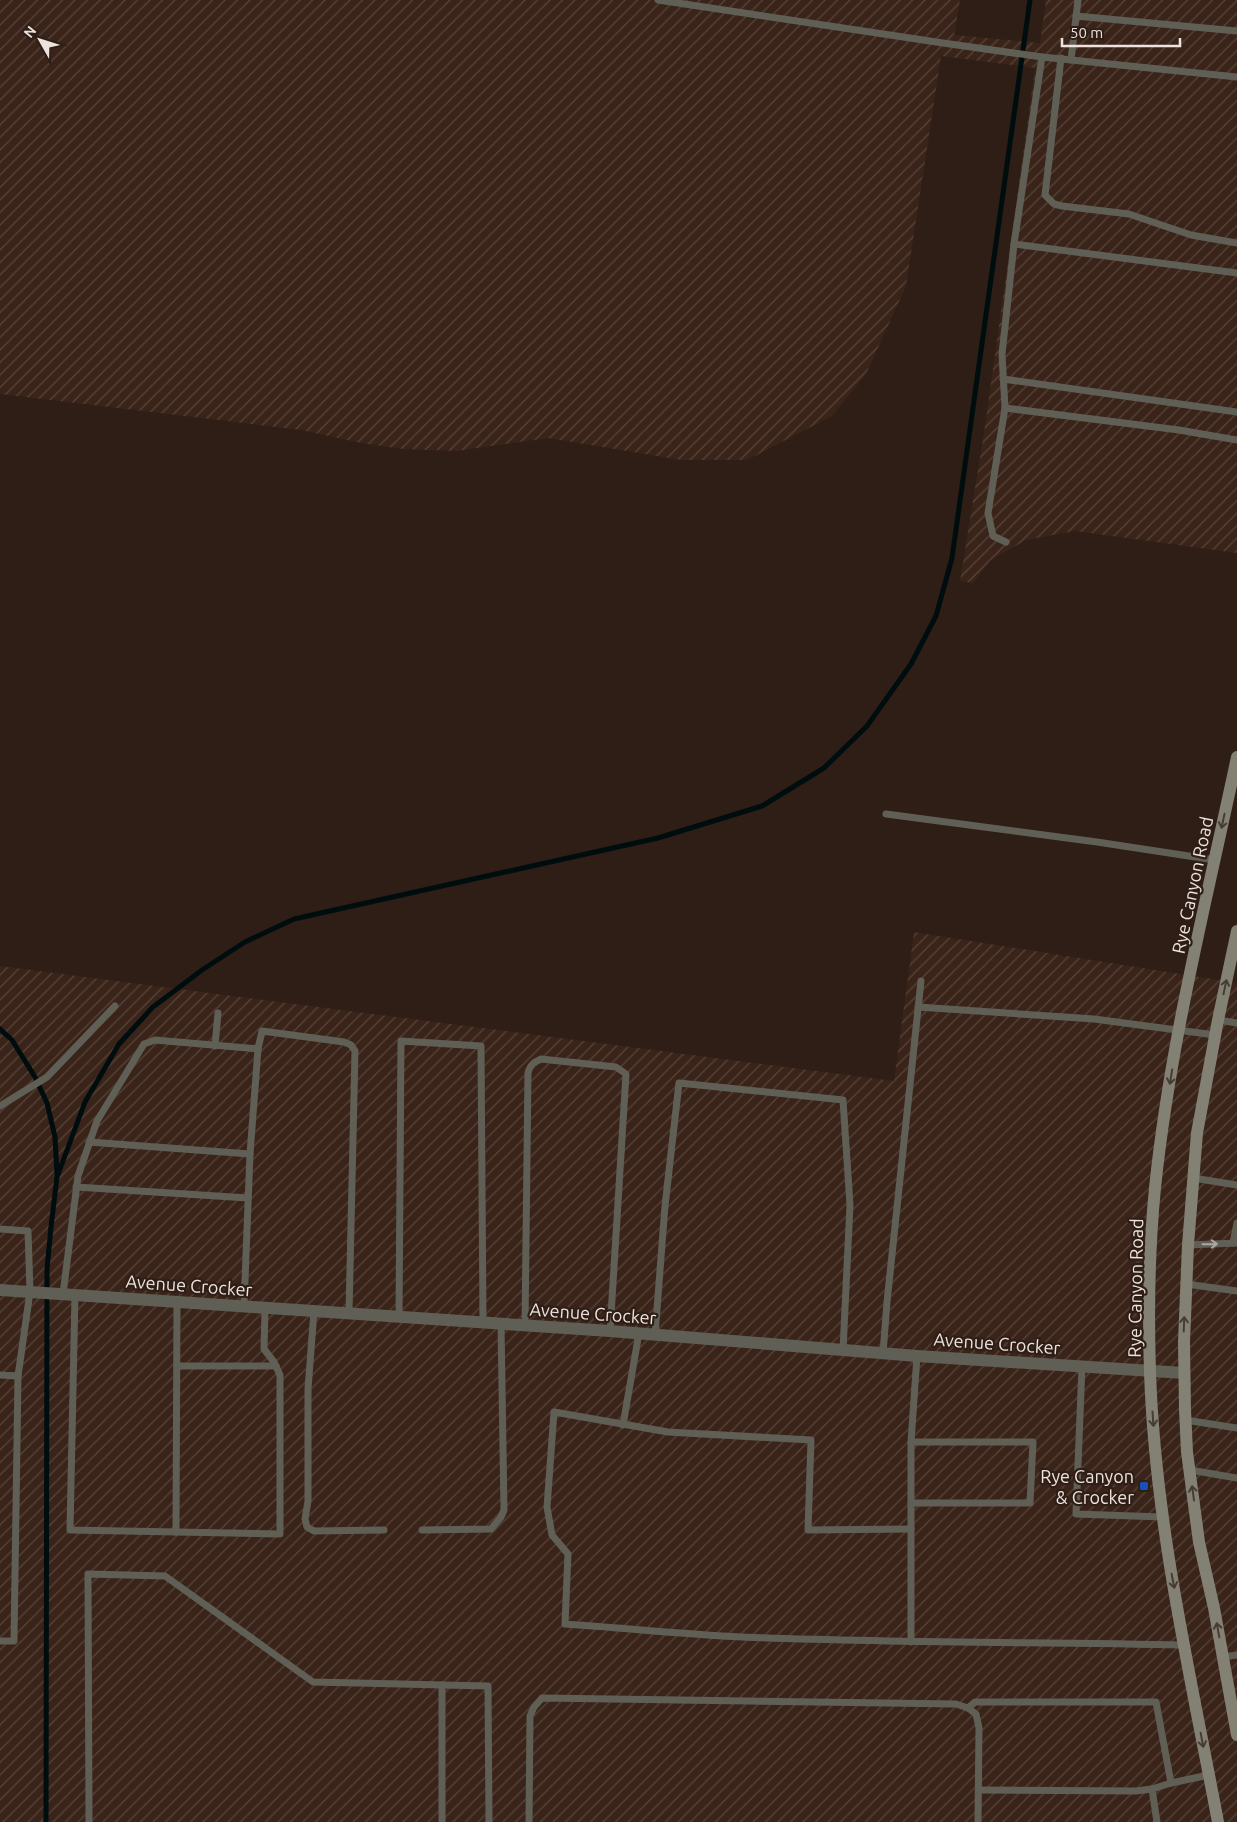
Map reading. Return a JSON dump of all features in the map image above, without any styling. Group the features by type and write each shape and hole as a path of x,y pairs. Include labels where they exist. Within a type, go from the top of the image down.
{"main road":[{"name":"Rye Canyon Road","path":"1218,1822 1162,1517 1154,1442 1150,1371 1151,1260 1155,1190 1179,1029 1237,757"},
{"path":"1237,931 1197,1133 1188,1244 1184,1373 1185,1420 1199,1542 1223,1657 1233,1694 1237,1736"}],"street":[{"name":"Avenue Crocker","path":"0,1290 655,1334 917,1356 1184,1373"}],"lane":[{"path":"658,0 1042,57 1237,77"},
{"path":"1070,60 1078,0"},
{"path":"1076,16 1237,31"},
{"path":"1006,542 993,536 988,513 1005,408 1002,354 1014,244 1042,57"},
{"path":"1061,58 1045,195 1054,204 1129,214 1190,235 1237,243"},
{"path":"1014,244 1237,273"},
{"path":"1003,379 1237,412"},
{"path":"1005,408 1179,430 1237,440"},
{"path":"886,814 1215,860"},
{"path":"883,1353 921,981"},
{"path":"0,1106 55,1070 115,1006"},
{"path":"918,1007 1094,1019 1216,1035"},
{"path":"215,1046 218,1013"},
{"path":"1218,1020 1237,1023"},
{"path":"244,1306 250,1154 258,1049 262,1031 344,1042 352,1044 355,1051 349,1313"},
{"path":"258,1049 155,1040 144,1044 97,1121 76,1187 69,1295 70,1530 280,1534 280,1375 264,1349 265,1308"},
{"path":"399,1317 401,1041 481,1046 483,1323"},
{"path":"524,1325 528,1073 530,1066 541,1059 616,1067 626,1074 610,1331"},
{"path":"655,1334 665,1206 679,1083 843,1100 850,1205 843,1350"},
{"path":"89,1142 250,1154"},
{"path":"1193,1178 1237,1185"},
{"path":"76,1187 248,1198"},
{"path":"1188,1244 1235,1243 1237,1223"},
{"path":"0,1229 28,1231 30,1292 18,1376 14,1641 0,1642"},
{"path":"1186,1284 1237,1291"},
{"path":"176,1532 177,1302"},
{"path":"314,1311 308,1389 308,1501 305,1519 307,1527 314,1531 384,1530"},
{"path":"422,1530 491,1529 501,1517 504,1501 501,1324"},
{"path":"623,1425 639,1333"},
{"path":"911,1642 911,1442 917,1356"},
{"path":"177,1366 276,1366"},
{"path":"1082,1366 1076,1514 1162,1517"},
{"path":"0,1375 18,1376"},
{"path":"911,1529 808,1530 811,1440 668,1432 554,1412 547,1507 552,1534 568,1554 565,1624 741,1637 911,1642 1184,1645"},
{"path":"1185,1420 1237,1428"},
{"path":"911,1442 1033,1442 1030,1503 911,1504"},
{"path":"1190,1470 1237,1478"},
{"path":"89,1822 88,1574 164,1576 313,1682 488,1686 489,1822"},
{"path":"1223,1657 1237,1655"},
{"path":"442,1685 442,1822"},
{"path":"529,1822 530,1716 534,1707 542,1698 956,1704 968,1708 976,1714 979,1728 978,1822"},
{"path":"968,1708 975,1702 1156,1702 1171,1783"},
{"path":"978,1790 1136,1791 1209,1775"},
{"path":"1152,1789 1157,1822"}],"shaded area":[{"path":"0,0 960,0 954,35 1040,43 1046,0 1237,0 1237,553 1075,531 1026,540 991,560 973,583 960,581 984,433 1035,68 941,56 906,286 866,374 832,416 747,460 681,460 548,438 456,451 403,449 361,443 301,430 0,394"},
{"path":"914,932 1237,983 1237,1822 0,1822 0,966 894,1081"}],"waterway":[{"path":"46,1822 47,1269 57,1177 85,1102 119,1044 153,1007 202,970 245,942 294,919 658,838 762,806 824,768 867,726 911,664 936,616 952,558 1030,0"},
{"path":"0,1029 12,1040 35,1077 47,1103 55,1137 57,1174"}],"place":[{"name":"Rye Canyon & Crocker","path":"1144,1486"}]}
